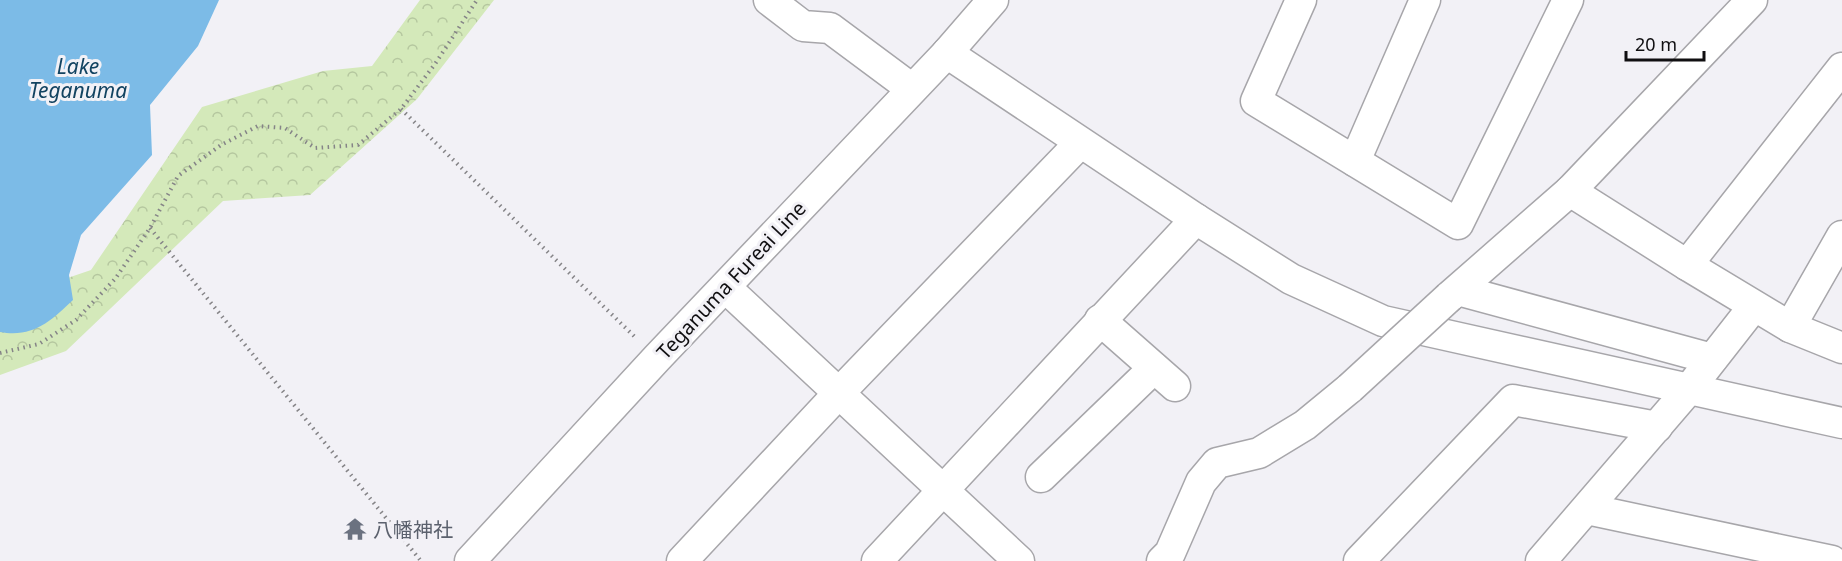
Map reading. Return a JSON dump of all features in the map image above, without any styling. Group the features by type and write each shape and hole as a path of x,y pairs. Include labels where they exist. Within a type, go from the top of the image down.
{"street":[{"path":"769,0 803,26 830,28 912,89"},
{"name":"Teganuma Fureai Line","path":"479,558 657,358 947,53 993,0"},
{"path":"1301,0 1256,101 1458,224 1568,0"},
{"path":"1354,161 1425,0"},
{"path":"1162,561 1170,553 1201,482 1217,463 1259,453 1305,425 1350,388 1570,191 1752,0"},
{"path":"947,53 1080,143 1291,279 1383,321 1842,423"},
{"path":"1687,265 1842,68"},
{"path":"682,561 838,394 1080,143"},
{"path":"1570,191 1790,327 1842,348"},
{"path":"877,561 1196,219"},
{"path":"1790,327 1842,236"},
{"path":"725,287 1019,561"},
{"path":"1454,294 1712,359"},
{"path":"1541,561 1689,389 1754,306"},
{"path":"1041,477 1164,377 1100,320"},
{"path":"1359,561 1513,400 1657,427"},
{"path":"1587,509 1832,561"}],"path":[{"path":"0,353 39,344 75,320 114,279 150,228 178,176 221,145 258,126 285,128 315,148 358,145 401,109 435,64 477,0"},
{"path":"401,109 657,358"},
{"path":"150,228 421,561"}],"green space":[{"path":"420,0 494,0 417,99 310,195 223,201 66,351 0,375 0,301 91,270 202,107 323,71 372,66"}],"water":[{"name":"Lake Teganuma","path":"0,0 219,0 198,46 150,105 152,155 81,235 69,275 73,300 41,326 12,333 0,332"}],"place":[{"name":"八幡神社","path":"355,529"}]}
